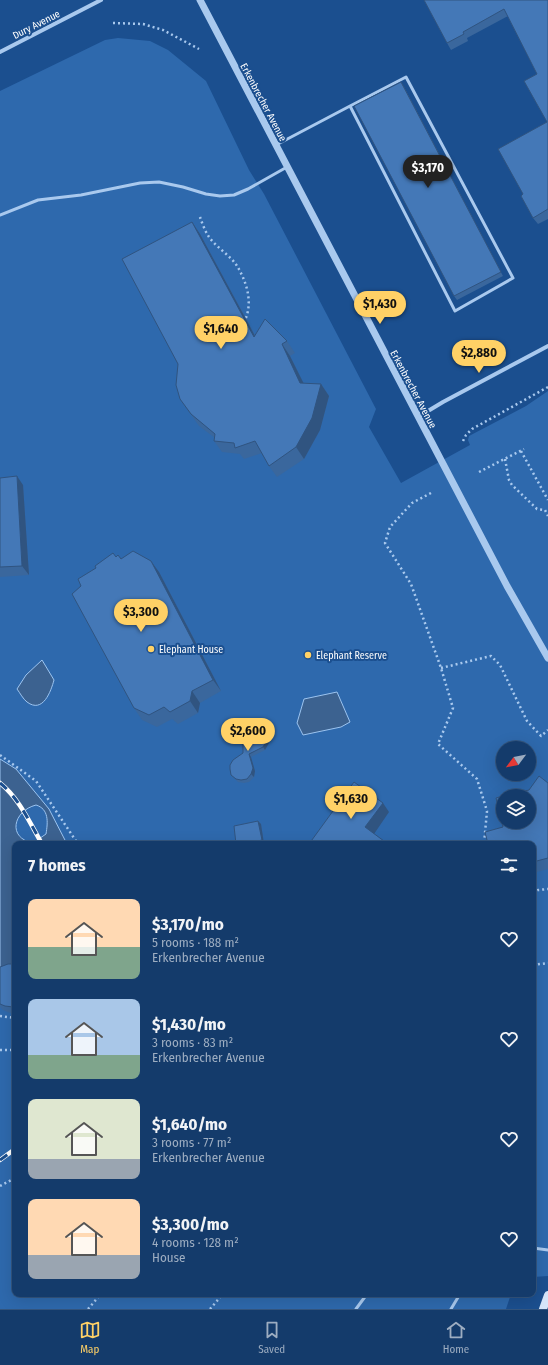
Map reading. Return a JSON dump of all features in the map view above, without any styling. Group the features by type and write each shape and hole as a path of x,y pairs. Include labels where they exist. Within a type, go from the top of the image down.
{"main road":[{"path":"543,1309 548,1295"}],"street":[{"name":"Dury Avenue","path":"0,52 101,0"},
{"name":"Erkenbrecher Avenue","path":"200,0 383,353 507,586 548,658"},
{"path":"418,417 548,346"}],"lane":[{"path":"276,145 350,106 406,77 513,278 455,311 350,106"},
{"path":"0,214 38,200 81,195 140,183 159,182 184,187 206,194 220,196 234,195 248,189 287,167"},
{"path":"536,1248 548,1250"},
{"path":"356,1309 365,1297"},
{"path":"451,1309 458,1297"}],"path":[{"path":"113,23 143,24 163,30 199,49"},
{"path":"200,217 208,236 237,266 249,294 250,305 246,320"},
{"path":"463,441 472,429 548,387"},
{"path":"479,472 523,450 548,500"},
{"path":"505,459 509,480 512,485 537,509 547,509 548,516"},
{"path":"431,493 412,503 394,522 390,527 385,543 411,584 441,668 453,708 438,744 477,779 487,811 484,841"},
{"path":"441,668 491,656 500,665 527,721 541,736 548,730"},
{"path":"0,755 36,781 76,841"},
{"path":"536,891 548,889"},
{"path":"536,965 548,963"},
{"path":"0,1016 12,1018"},
{"path":"0,1050 12,1050"},
{"path":"0,1186 12,1180"},
{"path":"88,1309 98,1297"},
{"path":"210,1309 220,1297"}],"shaded area":[{"path":"118,38 150,41 168,50 206,81 249,170 264,194 376,409 369,427 401,483 470,445 468,440 469,436 526,406 548,391 548,1276 536,1277 536,841 12,841 12,1297 510,1297 506,1309 0,1309 0,91 105,40"},
{"path":"42,660 54,680 51,690 45,700 38,705 33,705 23,698 17,689 26,675"},
{"path":"337,692 350,722 341,727 303,735 297,723 304,699"},
{"path":"0,759 16,769 49,809 65,841 36,841 46,834 47,825 47,816 40,807 36,805 28,808 18,818 16,830 19,836 28,841 12,841 12,967 0,974"}],"building":[{"path":"424,0 548,0 548,209 533,218 521,196 523,194 498,149 547,122 524,81 537,74 504,9 463,32 464,34 447,43"},
{"path":"401,82 501,272 454,296 354,106"},
{"path":"192,222 254,337 265,319 287,341 282,344 300,383 321,384 312,418 296,447 269,466 255,441 235,448 234,443 214,441 215,434 191,414 180,399 176,385 178,364 122,259"},
{"path":"17,476 22,566 0,567 0,478"},
{"name":"Elephant House","path":"133,551 151,561 213,680 192,691 190,701 170,712 164,707 149,715 134,708 72,594 81,586 78,579 96,568 95,566 113,553 116,557 118,555 121,559"},
{"path":"253,725 260,727 266,733 267,740 263,747 249,754 253,768 251,774 247,779 236,779 231,775 230,765 233,760 243,753 244,731"},
{"path":"539,776 548,783 548,858 536,861 536,841 487,841 485,832 496,829 536,829 536,789 530,789"},
{"path":"354,782 383,803 365,827 384,841 311,841"},
{"path":"258,821 262,840 236,841 234,826"},
{"path":"12,964 12,1007 0,1004 0,967"}],"railway":[{"path":"0,783 18,803 40,841"},
{"path":"0,1160 12,1151"}],"place":[{"name":"Elephant House","path":"151,649"},
{"name":"Elephant Reserve","path":"308,655"}]}
